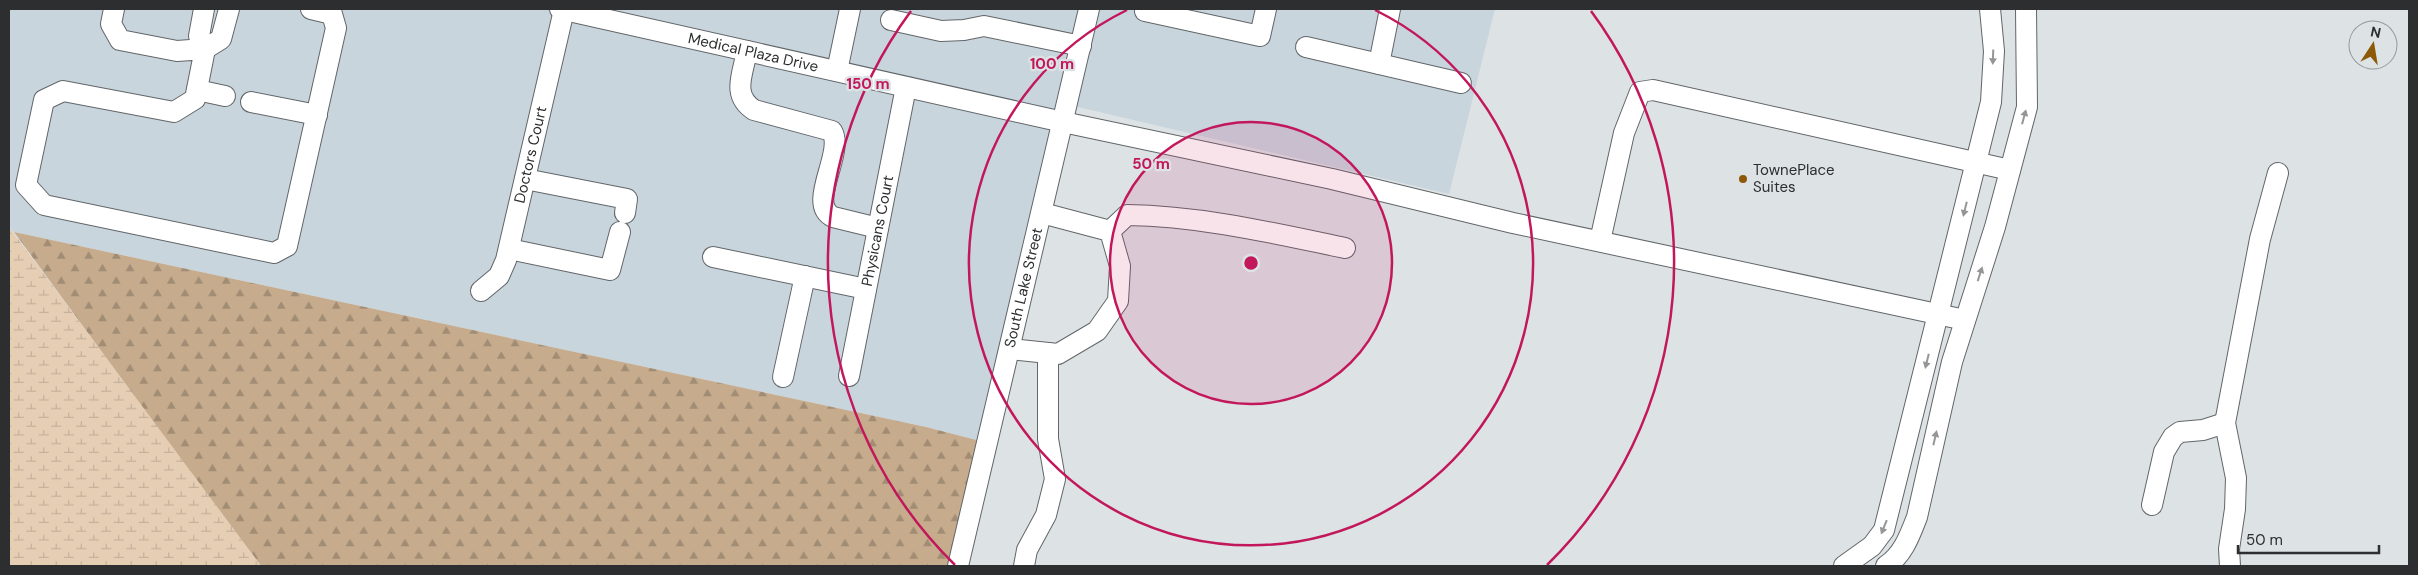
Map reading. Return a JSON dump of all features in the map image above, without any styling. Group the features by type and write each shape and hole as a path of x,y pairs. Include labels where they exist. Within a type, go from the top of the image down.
{"street":[{"path":"114,9 110,24 120,40 177,51 205,49 221,38 229,9"},
{"path":"204,9 198,36 205,49 195,98 174,112 63,91 44,100 26,185 44,205 274,253 288,246 336,28 332,14 310,9"},
{"name":"Medical Plaza Drive","path":"562,9 1064,122 1332,179 1600,241 1965,320"},
{"name":"Doctors Court","path":"481,291 499,276 509,249 562,9"},
{"path":"836,71 850,9"},
{"name":"South Lake Street","path":"958,566 1064,122 1089,9"},
{"path":"1146,9 1145,11 1260,36 1266,9"},
{"path":"1378,64 1390,9"},
{"path":"1844,566 1872,546 1884,530 1991,102 1994,51 1990,9"},
{"path":"1886,566 1894,562 1908,540 1917,517 1952,362 1995,227 2010,170 2026,106 2026,9"},
{"path":"891,20 941,31 964,30 984,26 1081,46"},
{"path":"1306,48 1461,83"},
{"path":"747,51 740,89 740,97 744,104 754,110 832,131 836,137 835,146 823,198 823,208 826,214 833,217 878,228"},
{"name":"Physicans Court","path":"849,376 906,87"},
{"path":"197,90 225,96"},
{"path":"1600,241 1624,133 1640,92 1653,90 2010,170"},
{"path":"251,102 317,115"},
{"path":"2230,566 2229,549 2235,509 2236,478 2225,424 2260,239 2278,173"},
{"path":"525,179 627,199 625,213"},
{"path":"1042,213 1110,231"},
{"path":"1110,231 1127,215 1162,215 1240,226 1346,248"},
{"path":"1010,349 1058,354 1097,331 1118,301 1120,266 1110,231"},
{"path":"509,249 610,270 620,232"},
{"path":"712,257 866,289"},
{"path":"783,377 805,276"},
{"path":"1024,566 1027,550 1046,515 1055,479 1048,439 1048,353"},
{"path":"2152,505 2164,452 2173,437 2180,432 2203,430 2225,424"},
{"path":"1897,480 1924,486"}],"shaded area":[{"path":"9,9 1495,9 1449,194 1065,104 988,443 926,427 14,232 9,227"}],"green space":[{"path":"9,227 261,566 9,566"},
{"path":"14,232 926,427 988,443 959,566 261,566"}],"place":[{"name":"TownePlace Suites","path":"1743,179"}]}
